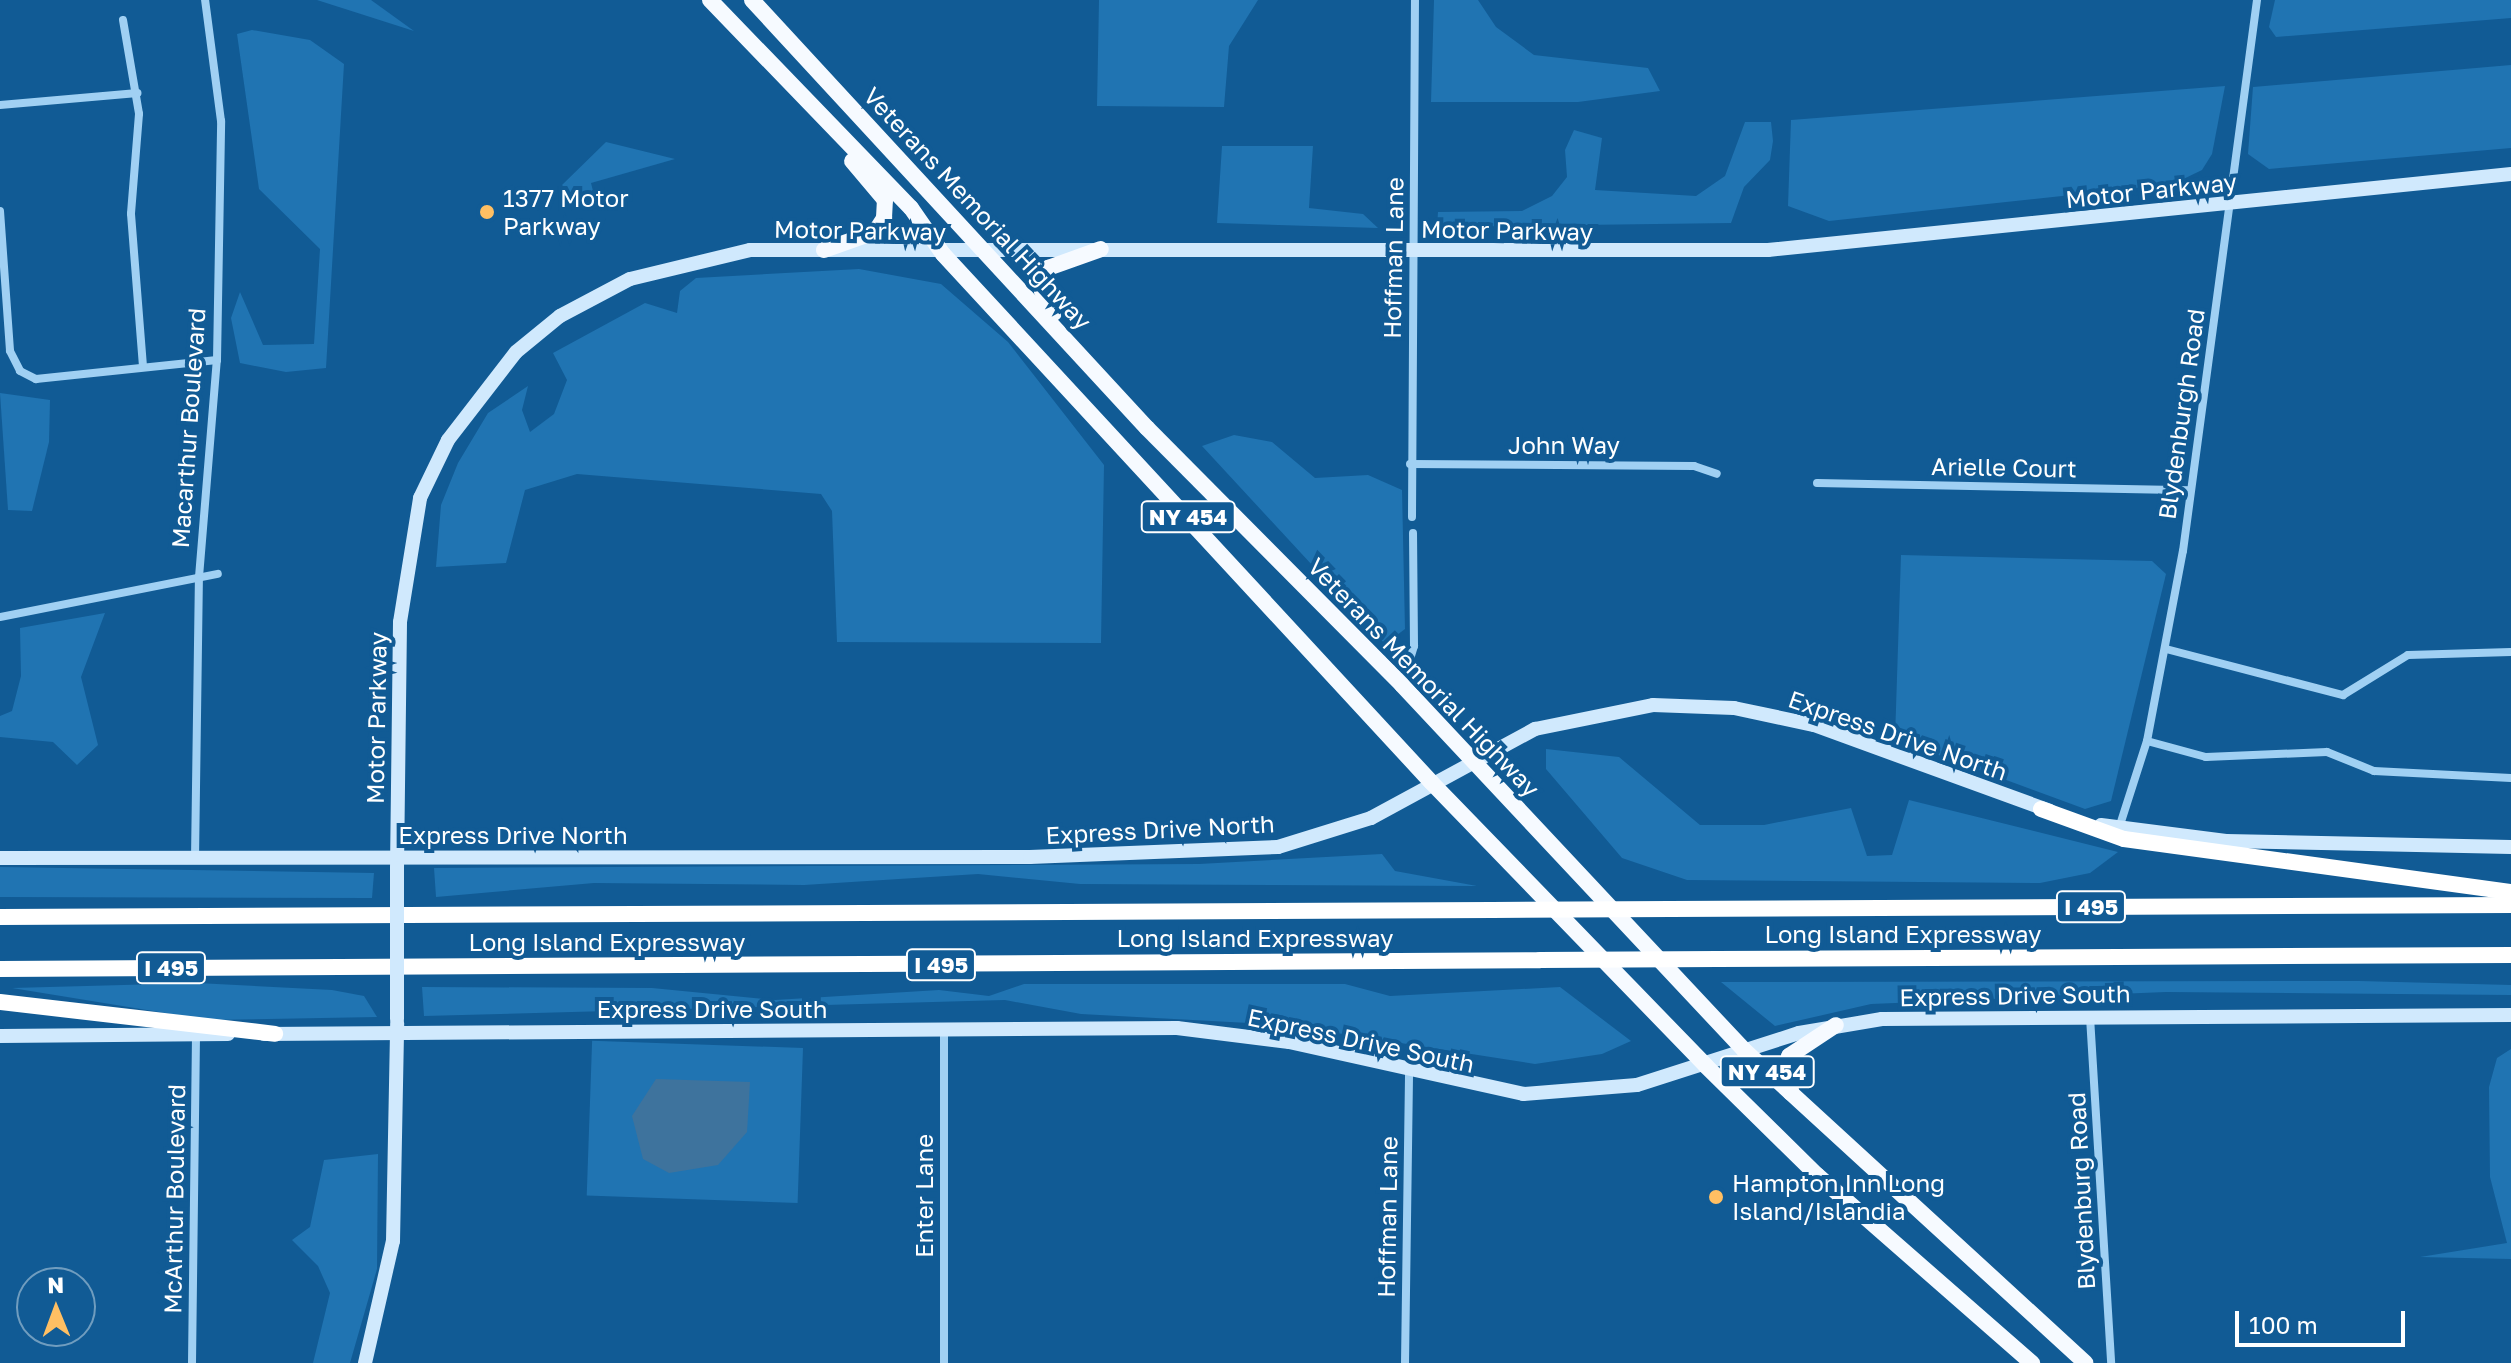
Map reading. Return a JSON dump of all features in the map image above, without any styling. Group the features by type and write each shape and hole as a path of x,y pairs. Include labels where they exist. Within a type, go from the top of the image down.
{"highway":[{"name":"Veterans Memorial Highway","path":"710,0 911,208 943,254 1431,782 1706,1066 1817,1175 2032,1363"},
{"name":"Veterans Memorial Highway","path":"752,0 991,254 1108,384 1402,685 1744,1050 2085,1363"},
{"path":"815,106 887,206 875,232 824,250"},
{"path":"1101,249 1048,268 1042,291 1108,384"},
{"path":"2041,809 2124,839 2511,892"},
{"name":"Long Island Expressway","path":"0,917 2511,905"},
{"name":"Long Island Expressway","path":"0,969 2511,955"},
{"path":"0,1002 275,1034"},
{"path":"1792,1094 1789,1056 1836,1025"}],"main road":[{"name":"Motor Parkway","path":"365,1363 393,1241 397,862 406,559 420,498 482,390 560,316 622,281 750,250 991,254 1101,249 1768,250 2511,174"},
{"name":"Express Drive North","path":"0,858 397,862 1030,857 1251,849 1334,834 1469,760 1591,712 1718,706 1840,733 2041,809 2119,828 2226,841 2511,847"},
{"name":"Express Drive South","path":"0,1036 275,1034 397,1026 1177,1028 1289,1042 1409,1072 1523,1094 1600,1091 1706,1066 1744,1050 1836,1025 2090,1016 2511,1015"}],"street":[{"name":"Macarthur Boulevard","path":"195,859 199,577 217,360 221,81 205,0"},
{"name":"Hoffman Lane","path":"1412,517 1415,0"},
{"name":"Blydenburgh Road","path":"2119,828 2147,741 2166,649 2257,0"},
{"path":"123,20 137,93 131,214 143,365"},
{"path":"0,105 137,93"},
{"path":"0,211 10,351 20,371 36,379 143,365 217,360"},
{"name":"John Way","path":"1410,464 1694,466 1717,474"},
{"name":"Arielle Court","path":"1817,483 2190,490"},
{"path":"1402,685 1414,646 1413,533"},
{"path":"0,617 218,574"},
{"path":"2166,649 2343,695 2408,655 2511,652"},
{"path":"2147,741 2206,757 2327,752 2374,771 2511,778"},
{"name":"Blydenburg Road","path":"2090,1016 2111,1363"},
{"name":"Enter Lane","path":"944,1028 944,1363"},
{"name":"McArthur Boulevard","path":"192,1363 196,1035"},
{"name":"Hoffman Lane","path":"1405,1363 1409,1072"}],"shaded area":[{"path":"317,0 371,0 414,31"},
{"path":"1099,0 1258,0 1229,46 1224,107 1097,106"},
{"path":"1434,0 1478,0 1496,27 1534,55 1648,68 1660,91 1578,102 1431,102"},
{"path":"2275,0 2511,0 2511,18 2276,37 2269,27"},
{"path":"252,30 310,40 344,64 326,368 286,372 240,363 231,318 240,292 263,345 314,344 320,249 259,189 237,34"},
{"path":"2511,65 2511,148 2269,169 2248,154 2253,87"},
{"path":"2225,86 2212,154 2202,170 2173,184 1829,221 1788,206 1791,120"},
{"path":"1745,122 1771,122 1773,141 1770,160 1744,187 1731,223 1437,227 1438,212 1522,211 1552,196 1567,177 1565,150 1574,130 1602,138 1595,190 1696,196 1725,176"},
{"path":"606,142 675,159 591,183 594,195 580,203 562,185"},
{"path":"1222,146 1313,146 1309,208 1363,214 1378,228 1217,223"},
{"path":"859,269 941,284 1008,342 1104,465 1101,643 837,642 832,511 821,494 577,474 525,490 506,563 436,567 441,505 458,463 488,413 528,386 522,410 530,432 554,414 567,380 553,353 645,303 677,313 680,291 696,278"},
{"path":"0,393 50,400 49,442 32,511 8,510"},
{"path":"1234,435 1272,442 1315,478 1368,475 1402,490 1405,629 1385,644 1202,446"},
{"path":"1901,555 2152,561 2166,574 2111,801 2085,809 1895,739"},
{"path":"105,613 81,677 98,745 77,765 53,742 0,737 0,716 12,711 21,676 20,628"},
{"path":"1546,749 1619,757 1700,825 1764,825 1851,808 1867,856 1892,855 1909,800 2118,852 2090,873 2040,883 1687,880 1622,858 1546,769"},
{"path":"1382,854 1395,871 1477,886 1080,884 978,874 804,885 594,883 436,897 434,868 1199,864"},
{"path":"0,867 374,873 372,898 0,897"},
{"path":"2359,981 2511,985 2511,995 2166,992 1871,1004 1775,1026 1721,982"},
{"path":"197,983 332,990 364,996 377,1017 208,1020 12,988"},
{"path":"1024,984 1345,984 1390,996 1560,987 1631,1041 1602,1054 1535,1064 1285,1025 1081,1014 1005,1000 424,1016 422,987 652,988 775,1000 939,990 989,996"},
{"path":"592,1041 803,1048 798,1203 587,1196"},
{"path":"2511,1049 2511,1259 2420,1257 2507,1243 2490,1177 2489,1087 2497,1058"},
{"path":"656,1079 750,1082 747,1132 718,1165 669,1173 643,1159 632,1116"},
{"path":"378,1154 377,1269 350,1363 313,1363 330,1293 318,1266 292,1240 310,1227 324,1160"}],"place":[{"name":"1377 Motor Parkway","path":"487,212"},
{"name":"Hampton Inn Long Island/Islandia","path":"1716,1197"}]}
